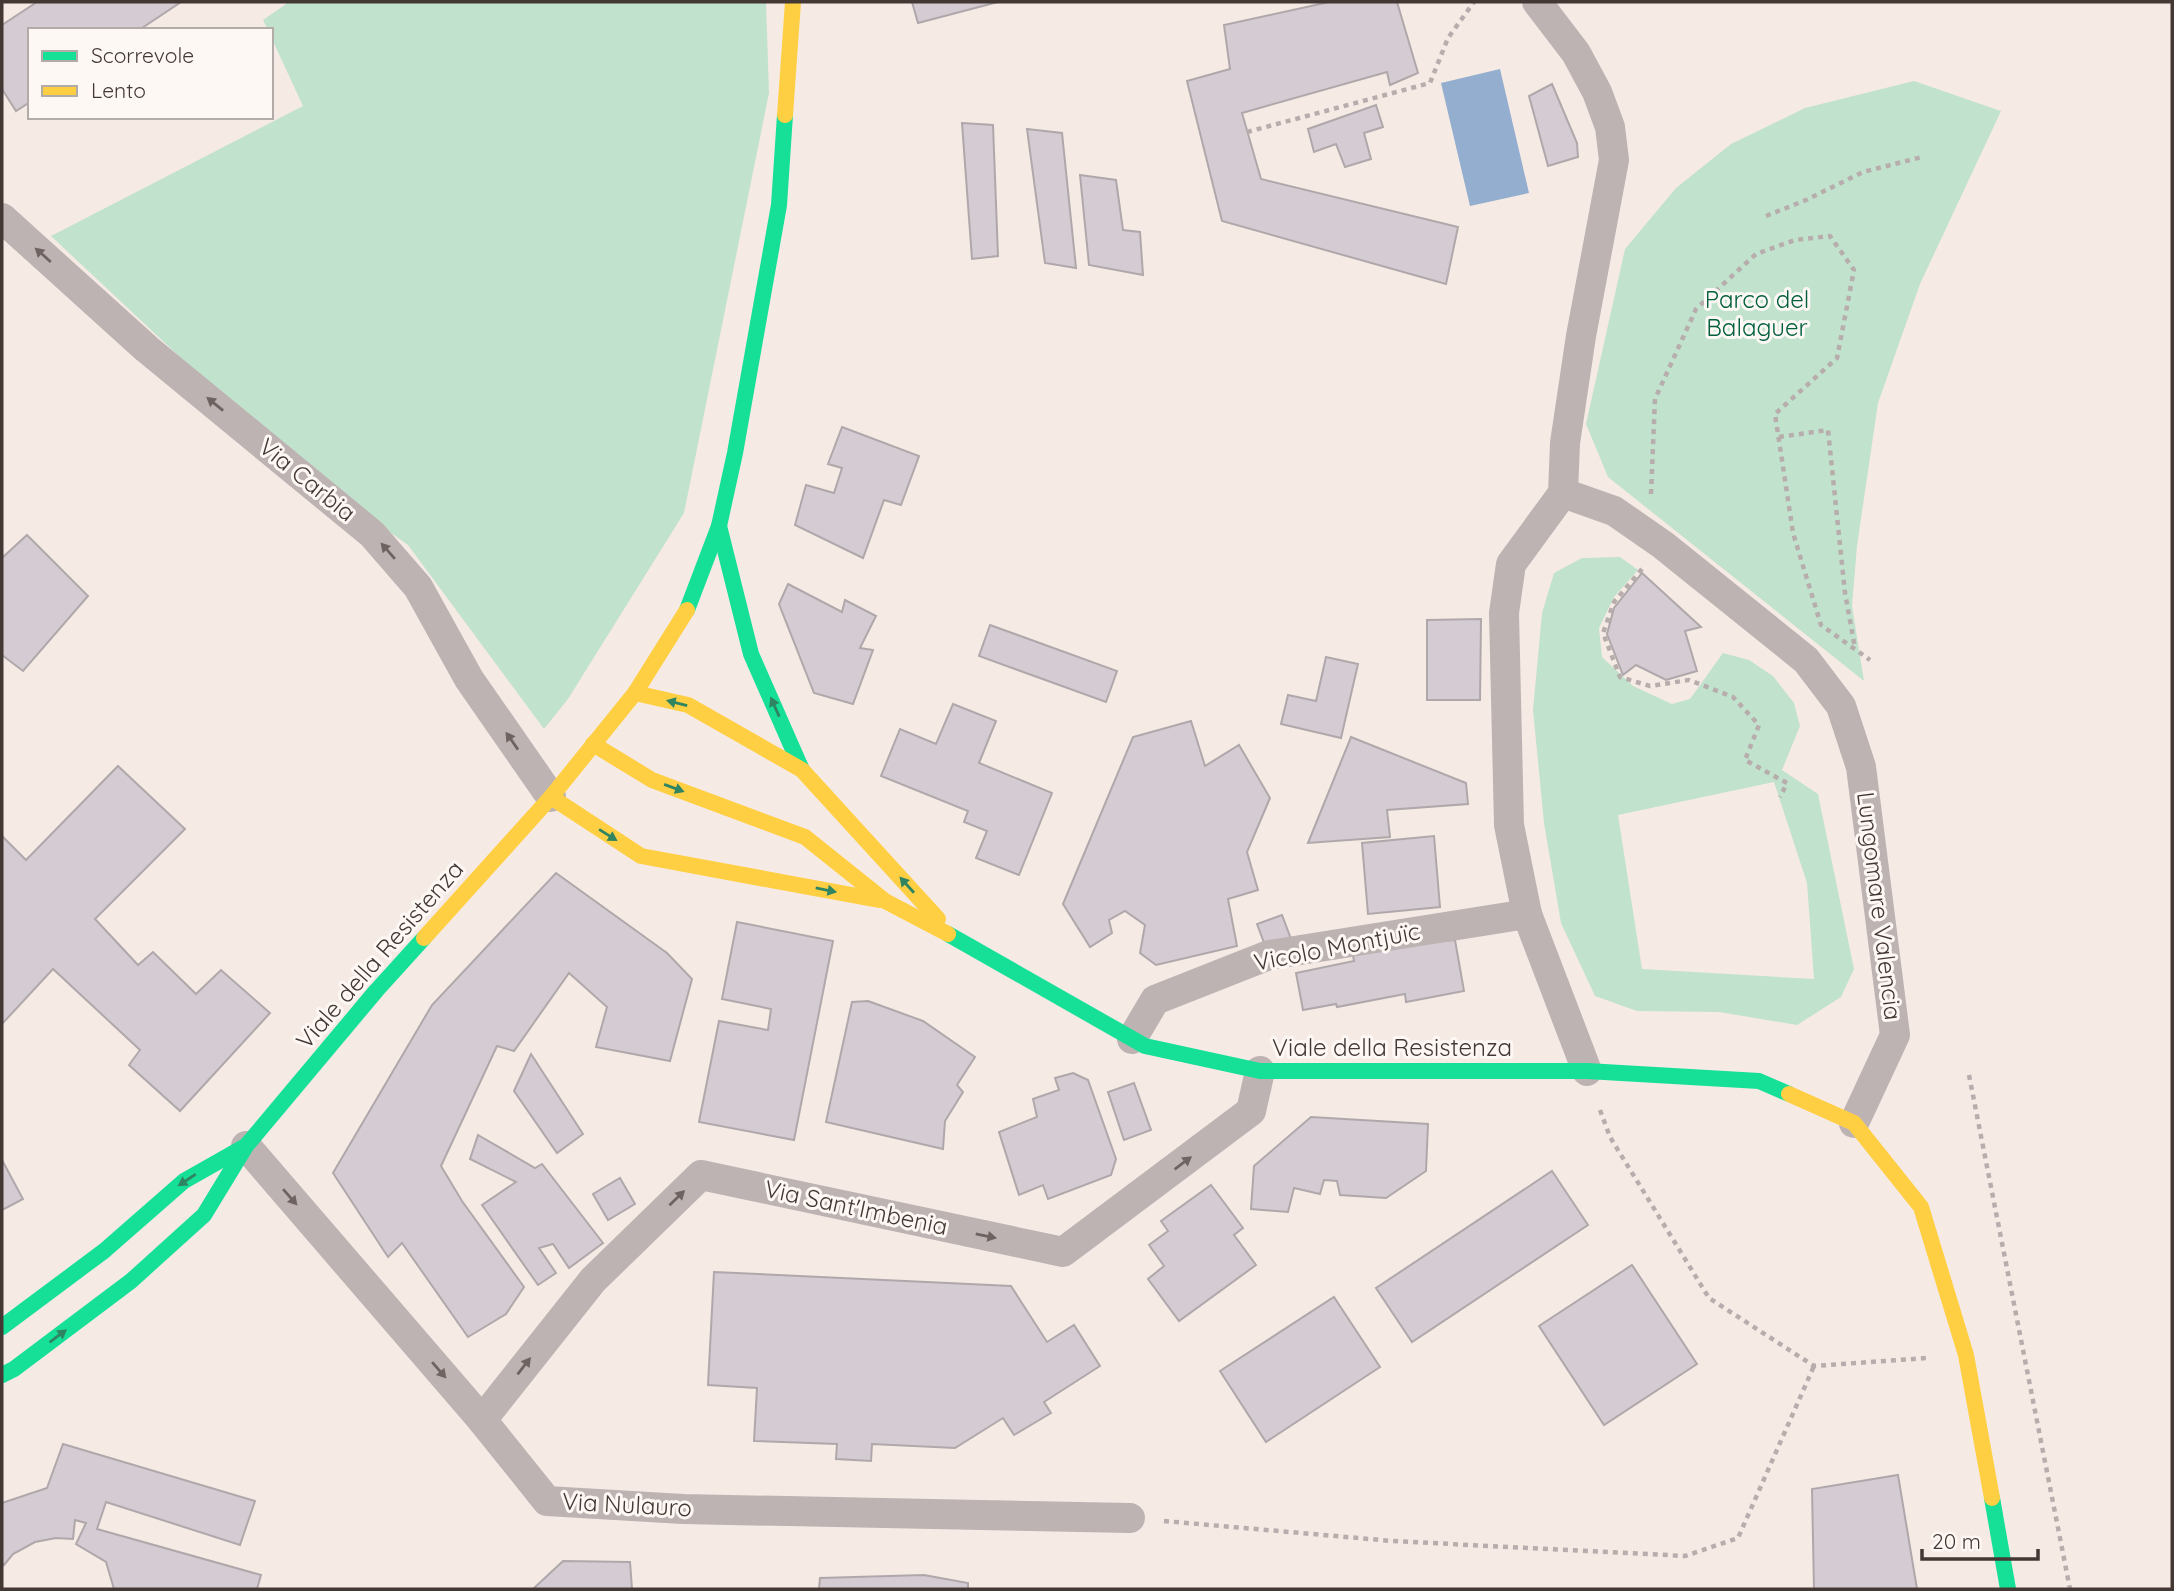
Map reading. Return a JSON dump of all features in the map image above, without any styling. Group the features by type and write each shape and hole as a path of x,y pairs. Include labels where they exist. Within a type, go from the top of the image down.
{"street":[{"path":"719,526 735,453 779,205 793,2"},
{"path":"1537,2 1576,53 1597,92 1609,127 1614,160 1569,416 1563,493 1511,564 1504,612 1509,825 1527,914 1587,1070"},
{"name":"Via Carbia","path":"2,218 147,349 372,534 418,587 469,679 551,797"},
{"name":"Lungomare Valencia","path":"1563,493 1614,511 1663,545 1806,660 1841,706 1861,767 1895,1035 1854,1123"},
{"name":"Viale della Resistenza","path":"2,1375 14,1369 131,1281 204,1215 246,1146 376,991 551,797 635,693 691,603 719,526"},
{"name":"Viale della Resistenza","path":"719,526 751,653 802,770"},
{"name":"Viale della Resistenza","path":"635,693 688,705 802,770 953,936"},
{"name":"Viale della Resistenza","path":"593,744 652,780 805,836 885,901 953,936 1145,1046 1259,1071 1587,1070 1759,1081 1854,1123"},
{"name":"Viale della Resistenza","path":"551,797 641,856 885,901"},
{"name":"Vicolo Montjuïc","path":"1132,1039 1155,1000 1269,955 1527,914"},
{"name":"Via Sant'Imbenia","path":"482,1420 593,1280 701,1175 1063,1252 1251,1111 1259,1071"},
{"path":"1854,1123 1921,1207 1966,1355 2008,1589"},
{"name":"Viale della Resistenza","path":"2,1326 104,1251 184,1181 246,1146"},
{"name":"Via Nulauro","path":"246,1146 482,1420 547,1500 683,1509 1130,1518"}],"path":[{"path":"1247,132 1430,83 1448,38 1474,2"},
{"path":"1766,216 1863,172 1922,157"},
{"path":"1780,797 1787,783 1745,760 1759,725 1733,697 1689,680 1650,686 1620,677 1603,634 1614,602 1663,545 1651,509 1656,399 1696,309 1756,254 1795,240 1830,236 1854,270 1837,358 1775,414 1793,533 1821,625 1870,660"},
{"path":"1779,437 1828,430 1845,593 1855,649"},
{"path":"1587,1070 1610,1137 1709,1298 1814,1366 1966,1355"},
{"path":"1969,1075 2070,1589"},
{"path":"1130,1518 1392,1541 1685,1556 1738,1538 1814,1366"}],"green space":[{"path":"289,2 766,2 769,93 684,513 568,699 544,729 408,545 298,468 51,236 303,106 273,41 273,28 267,28 263,20"},
{"name":"Parco del Balaguer","path":"1914,81 2001,111 1920,284 1878,403 1857,546 1852,606 1864,681 1608,477 1586,424 1625,249 1676,188 1731,144 1805,108"},
{"path":"1620,557 1638,570 1614,597 1599,628 1602,657 1633,686 1672,704 1690,699 1723,653 1749,660 1773,676 1794,703 1800,726 1782,770 1818,794 1854,969 1841,997 1797,1025 1719,1012 1637,1011 1595,996 1561,923 1544,823 1533,710 1542,613 1554,573 1582,558","holes":["1774,782 1807,883 1814,979 1642,969 1618,815"]}],"water":[{"path":"1500,69 1529,193 1470,206 1441,83"}],"building":[{"path":"37,2 181,2 142,28 28,28 28,103 16,111 2,89 2,25"},
{"path":"912,2 998,2 918,23"},
{"path":"1329,2 1397,2 1418,73 1390,85 1387,72 1242,113 1261,179 1458,227 1446,284 1222,221 1187,81 1230,69 1224,25"},
{"path":"1552,84 1577,143 1578,157 1548,166 1529,96"},
{"path":"1376,105 1383,127 1364,133 1371,159 1345,167 1336,144 1314,152 1308,129"},
{"path":"962,123 993,125 998,256 972,259"},
{"path":"1027,129 1062,133 1076,268 1045,263"},
{"path":"1080,175 1116,180 1123,230 1140,232 1143,275 1089,265"},
{"path":"842,427 919,456 901,505 884,500 863,558 795,525 806,485 834,493 842,468 828,464"},
{"path":"27,535 88,596 23,671 2,655 2,558"},
{"path":"1642,573 1701,627 1685,631 1697,671 1666,680 1636,665 1623,675 1607,634 1614,608"},
{"path":"788,584 842,612 845,600 876,616 860,648 873,650 853,704 814,693 779,604"},
{"path":"1481,619 1480,700 1427,700 1427,620"},
{"path":"990,625 1117,671 1106,702 979,656"},
{"path":"1326,657 1358,664 1341,738 1281,724 1288,695 1316,701"},
{"path":"953,704 996,721 979,763 1052,793 1019,875 976,858 987,831 964,822 968,811 881,776 900,729 936,744"},
{"path":"1191,721 1205,766 1239,745 1270,798 1247,852 1258,890 1228,899 1237,946 1156,965 1140,953 1145,925 1125,911 1109,920 1112,933 1090,947 1063,904 1133,737"},
{"path":"1351,737 1466,783 1468,804 1387,810 1390,837 1308,843"},
{"path":"118,766 185,829 95,919 138,965 153,952 196,994 221,970 270,1013 180,1111 129,1065 140,1050 53,969 2,1024 2,836 26,860"},
{"path":"1434,836 1440,907 1368,914 1362,843"},
{"path":"556,873 667,953 692,979 670,1061 596,1047 607,1007 569,973 514,1051 497,1046 441,1166 462,1201 524,1287 506,1314 468,1337 402,1243 388,1257 333,1173 432,1005"},
{"path":"1282,915 1291,939 1266,948 1257,924"},
{"path":"737,922 833,941 794,1140 699,1122 719,1021 768,1030 771,1009 722,999"},
{"path":"1455,940 1464,991 1406,1002 1405,994 1337,1007 1336,1004 1303,1010 1296,973 1354,961 1352,950"},
{"path":"868,1001 923,1021 975,1057 957,1085 963,1092 945,1121 943,1149 826,1122 852,1002"},
{"path":"531,1054 583,1134 557,1153 514,1091"},
{"path":"1073,1073 1088,1080 1116,1159 1111,1175 1048,1199 1043,1185 1019,1195 999,1132 1037,1117 1033,1099 1059,1090 1055,1078"},
{"path":"1134,1083 1151,1130 1124,1140 1108,1092"},
{"path":"1311,1117 1428,1124 1426,1171 1386,1198 1340,1195 1337,1181 1324,1180 1320,1194 1294,1188 1288,1212 1251,1209 1254,1166"},
{"path":"478,1135 535,1168 542,1164 603,1243 569,1268 553,1244 539,1248 556,1273 538,1285 482,1205 516,1182 470,1159"},
{"path":"2,1160 23,1199 2,1210"},
{"path":"1552,1171 1588,1225 1412,1342 1376,1288"},
{"path":"620,1178 635,1204 608,1220 593,1194"},
{"path":"1211,1185 1243,1228 1234,1235 1256,1265 1179,1321 1148,1279 1164,1266 1149,1245 1168,1231 1161,1221"},
{"path":"1632,1265 1697,1364 1604,1425 1539,1326"},
{"path":"714,1272 1011,1286 1047,1342 1074,1325 1100,1366 1044,1402 1051,1413 1014,1435 1003,1418 955,1448 872,1444 871,1461 836,1459 837,1444 754,1441 757,1388 708,1385"},
{"path":"1334,1297 1380,1367 1266,1442 1220,1371"},
{"path":"63,1444 255,1501 240,1545 106,1502 97,1529 261,1575 257,1589 114,1589 106,1562 76,1544 86,1523 75,1520 73,1539 56,1538 35,1542 13,1554 4,1565 2,1503 47,1488"},
{"path":"1898,1475 1917,1589 1814,1589 1812,1489"},
{"path":"563,1561 630,1562 632,1589 533,1589"},
{"path":"924,1575 968,1583 968,1589 819,1589 820,1578"}],"traffic: fast":[{"path":"687,610 719,526 735,453 779,205 785,115"},
{"path":"719,526 751,654 802,770"},
{"path":"948,934 1145,1046 1260,1071 1587,1071 1759,1081 1789,1094"},
{"path":"2,1375 14,1369 131,1281 204,1215 246,1146 424,938"},
{"path":"2,1327 104,1251 184,1181 244,1147"},
{"path":"1992,1498 2008,1589"}],"traffic: slow":[{"path":"785,115 793,2"},
{"path":"424,938 551,797 635,693 687,610"},
{"path":"635,693 688,705 802,770 938,919"},
{"path":"593,744 652,780 805,837 885,901 948,934"},
{"path":"551,797 641,856 879,900"},
{"path":"1789,1094 1854,1123 1921,1207 1966,1355 1992,1498"}]}
